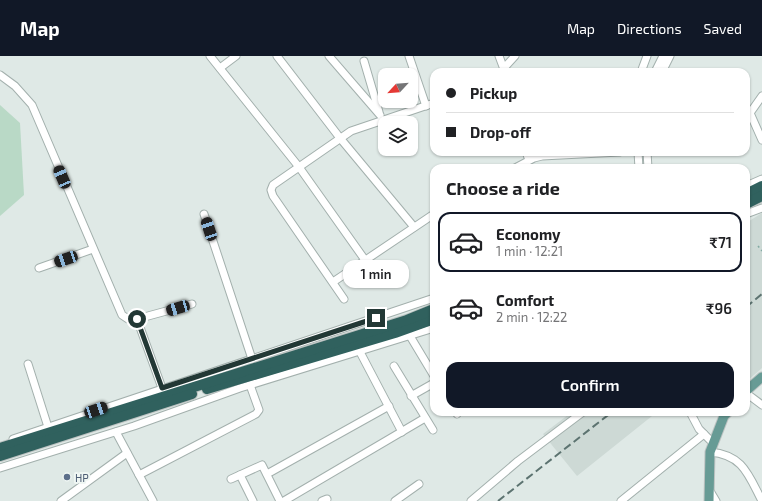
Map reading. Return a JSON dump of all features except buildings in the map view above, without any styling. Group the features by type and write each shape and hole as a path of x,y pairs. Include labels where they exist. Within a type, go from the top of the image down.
{"highway":[{"path":"750,192 762,186"},
{"path":"750,202 762,196"},
{"path":"0,448 407,320 430,311"},
{"path":"0,456 199,392 395,333 430,320"}],"main road":[{"path":"750,388 762,378"},
{"path":"709,501 712,448 724,416"}],"street":[{"path":"210,56 299,167 365,260"},
{"path":"220,68 236,56"},
{"path":"277,56 340,138 414,227"},
{"path":"329,56 380,116"},
{"path":"409,56 426,106"},
{"path":"499,56 503,68"},
{"path":"506,68 515,56"},
{"path":"642,68 647,56"},
{"path":"657,68 663,56"},
{"path":"664,68 670,56"},
{"path":"364,61 381,116"},
{"path":"0,75 15,86 32,105 122,315 128,319 137,319 192,304"},
{"path":"762,96 750,113 762,140"},
{"path":"385,116 430,104"},
{"path":"344,299 271,190 273,186 340,138 378,118"},
{"path":"528,156 529,160"},
{"path":"522,164 542,156"},
{"path":"750,184 762,179"},
{"path":"750,212 762,208"},
{"path":"204,214 252,359"},
{"path":"333,282 430,217"},
{"path":"39,268 94,249"},
{"path":"0,443 430,299"},
{"path":"137,319 162,388"},
{"path":"0,468 116,432 250,385 430,329"},
{"path":"410,336 430,369"},
{"path":"360,352 402,432"},
{"path":"28,364 48,427"},
{"path":"394,366 433,430"},
{"path":"139,475 256,414 258,404 250,385"},
{"path":"411,396 430,385"},
{"path":"750,395 762,405"},
{"path":"267,474 389,406"},
{"path":"471,501 518,462 578,416"},
{"path":"693,416 712,448 736,460 745,470 762,501"},
{"path":"284,501 425,418"},
{"path":"116,432 153,501"},
{"path":"621,501 704,434"},
{"path":"61,501 127,453"},
{"path":"231,479 260,465 264,466 280,501"},
{"path":"240,475 253,501"},
{"path":"395,501 419,484"},
{"path":"710,491 716,501"}],"path":[{"path":"758,246 762,251"}],"shaded area":[{"path":"762,213 762,368 750,378 750,220"},
{"path":"567,416 652,416 577,476 543,434"}],"green space":[{"path":"0,105 20,123 24,195 0,216"}],"railway":[{"path":"750,304 762,294"},
{"path":"498,501 607,416"}],"place":[{"name":"HP","path":"67,477"}],"route":[{"path":"137,319 162,388 376,318"}]}
